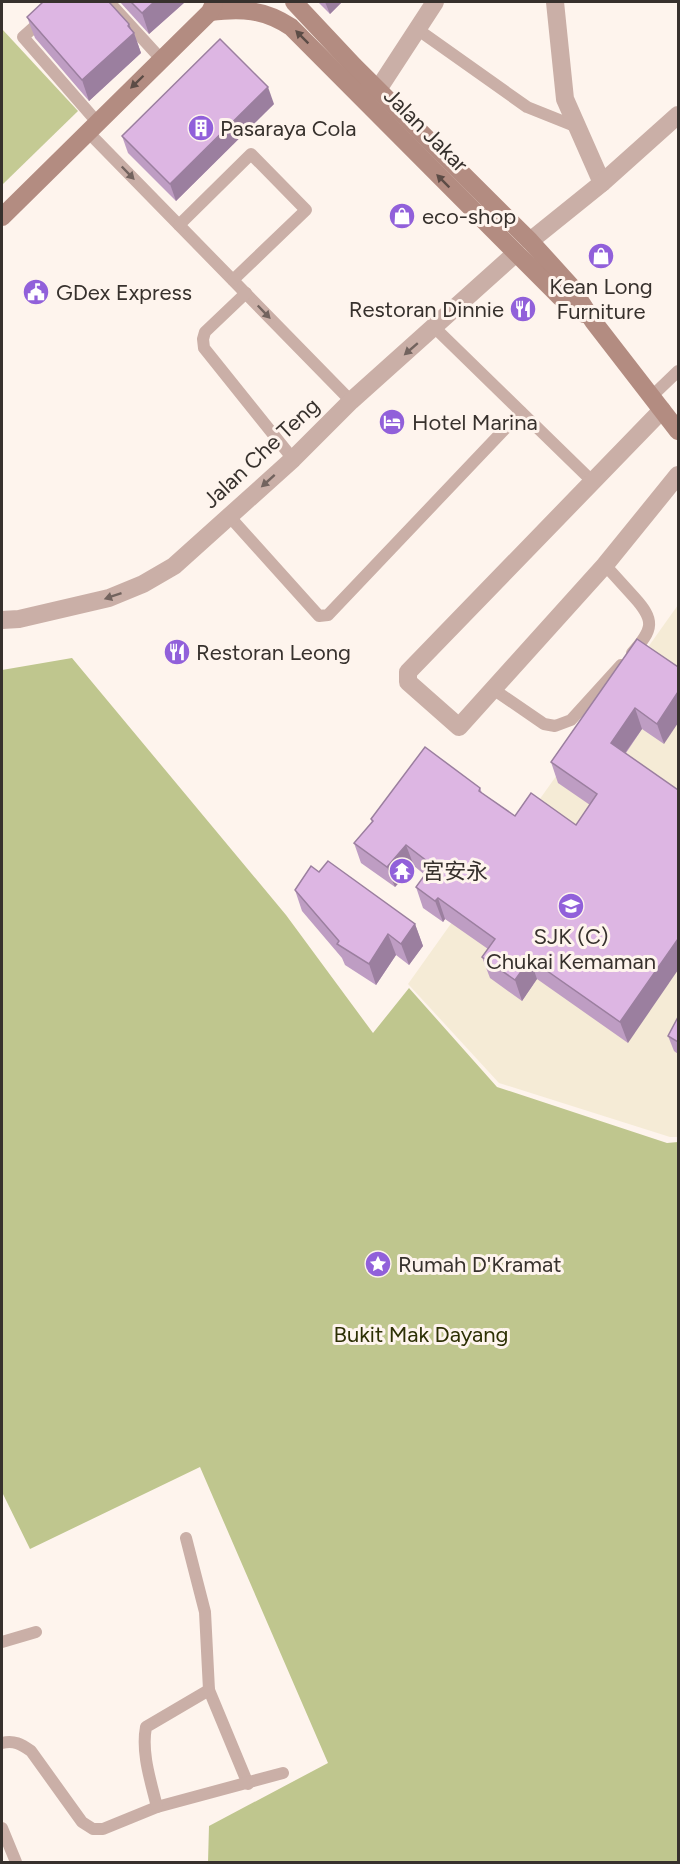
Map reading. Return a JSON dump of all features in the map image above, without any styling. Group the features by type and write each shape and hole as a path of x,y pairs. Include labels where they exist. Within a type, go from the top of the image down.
{"main road":[{"name":"Jalan Jakar","path":"294,2 523,247"},
{"path":"2,217 212,7"},
{"name":"Jalan Jakar","path":"212,7 261,11 291,27 523,247 570,285 593,321 678,431"}],"street":[{"path":"377,91 435,2"},
{"path":"555,2 565,99 602,183"},
{"name":"Jalan Che Teng","path":"2,620 19,619 109,598 143,584 174,566 293,459 351,401 523,247 602,183 678,115"},
{"path":"656,404 592,482 408,672 408,682 459,727 605,565 678,475"}],"lane":[{"path":"62,2 23,37 92,126 179,225 351,401"},
{"path":"110,2 161,59"},
{"path":"417,29 527,107 577,128"},
{"path":"179,225 251,154 259,162 306,210 233,280"},
{"path":"246,293 205,332 204,348 293,459"},
{"path":"435,328 592,482"},
{"path":"656,404 678,371"},
{"path":"229,516 319,616 328,615 520,412"},
{"path":"493,689 544,724 555,726 571,720 642,642 649,626 648,613 605,565"},
{"path":"186,1538 205,1612 209,1690 248,1784"},
{"path":"2,1642 36,1632"},
{"path":"157,1807 145,1752 146,1727 209,1690"},
{"path":"2,1743 12,1741 31,1751 82,1822 93,1829 103,1829 157,1807 283,1773"},
{"path":"2,1828 16,1863"}],"shaded area":[{"name":"SJK (C) Chukai Kemaman","path":"678,605 678,1137 670,1137 499,1083 408,984"}],"green space":[{"path":"2,29 78,111 2,185"},
{"name":"Bukit Mak Dayang","path":"72,658 286,915 373,1033 409,988 497,1087 667,1143 678,1142 678,1862 208,1862 209,1826 328,1763 200,1467 30,1549 2,1492 2,670"}],"building":[{"path":"43,2 109,2 134,33 82,80 27,17"},
{"path":"131,2 154,2 142,13"},
{"name":"Pasaraya Cola","path":"220,39 268,87 170,184 122,136"},
{"path":"637,639 678,667 678,692 657,724 635,708 611,743 678,790 678,939 620,1022 530,959 515,980 482,957 495,939 438,898 435,901 416,887 432,865 406,845 387,867 354,843 373,821 371,819 425,747 480,788 479,791 515,816 531,793 576,825 597,794 551,762"},
{"path":"328,861 415,924 401,944 388,934 369,964 337,944 339,941 295,890 311,866 319,872"},
{"path":"678,1017 678,1042 668,1036"}],"place":[{"name":"Pasaraya Cola","path":"201,128"},
{"name":"eco-shop","path":"402,216"},
{"name":"Kean Long Furniture","path":"601,256"},
{"name":"GDex Express","path":"36,292"},
{"name":"Restoran Dinnie","path":"523,309"},
{"name":"Hotel Marina","path":"392,422"},
{"name":"Restoran Leong","path":"177,652"},
{"name":"宮安永","path":"402,871"},
{"name":"SJK (C) Chukai Kemaman","path":"571,906"},
{"name":"Rumah D'Kramat","path":"378,1264"}]}
